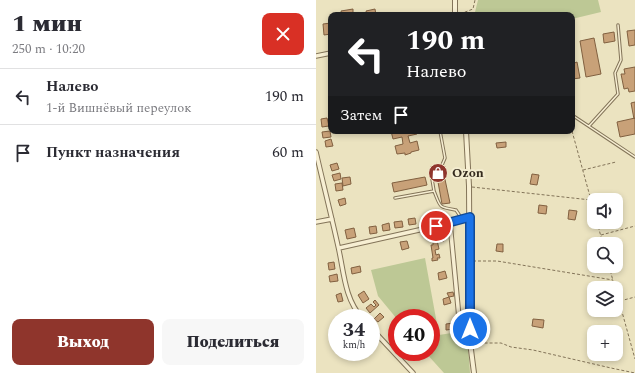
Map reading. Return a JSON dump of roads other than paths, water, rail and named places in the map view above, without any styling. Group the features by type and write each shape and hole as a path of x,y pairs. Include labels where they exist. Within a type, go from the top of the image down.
{"street":[{"path":"455,0 457,12"},
{"path":"316,56 328,54"},
{"path":"466,134 470,217 471,345 474,373"},
{"path":"316,152 339,248 347,293 355,309"},
{"path":"339,248 450,223 470,217"},
{"path":"316,222 332,219"},
{"path":"450,223 460,328 471,345"},
{"path":"380,338 413,373"}],"lane":[{"path":"589,126 618,94 615,73 621,60 618,25"},
{"path":"575,117 635,157"},
{"path":"441,134 445,158 442,165 431,173 434,191 440,206 443,208 456,210 462,219"},
{"path":"395,198 434,191"}],"place":[{"name":"Ozon","path":"438,173"}]}
